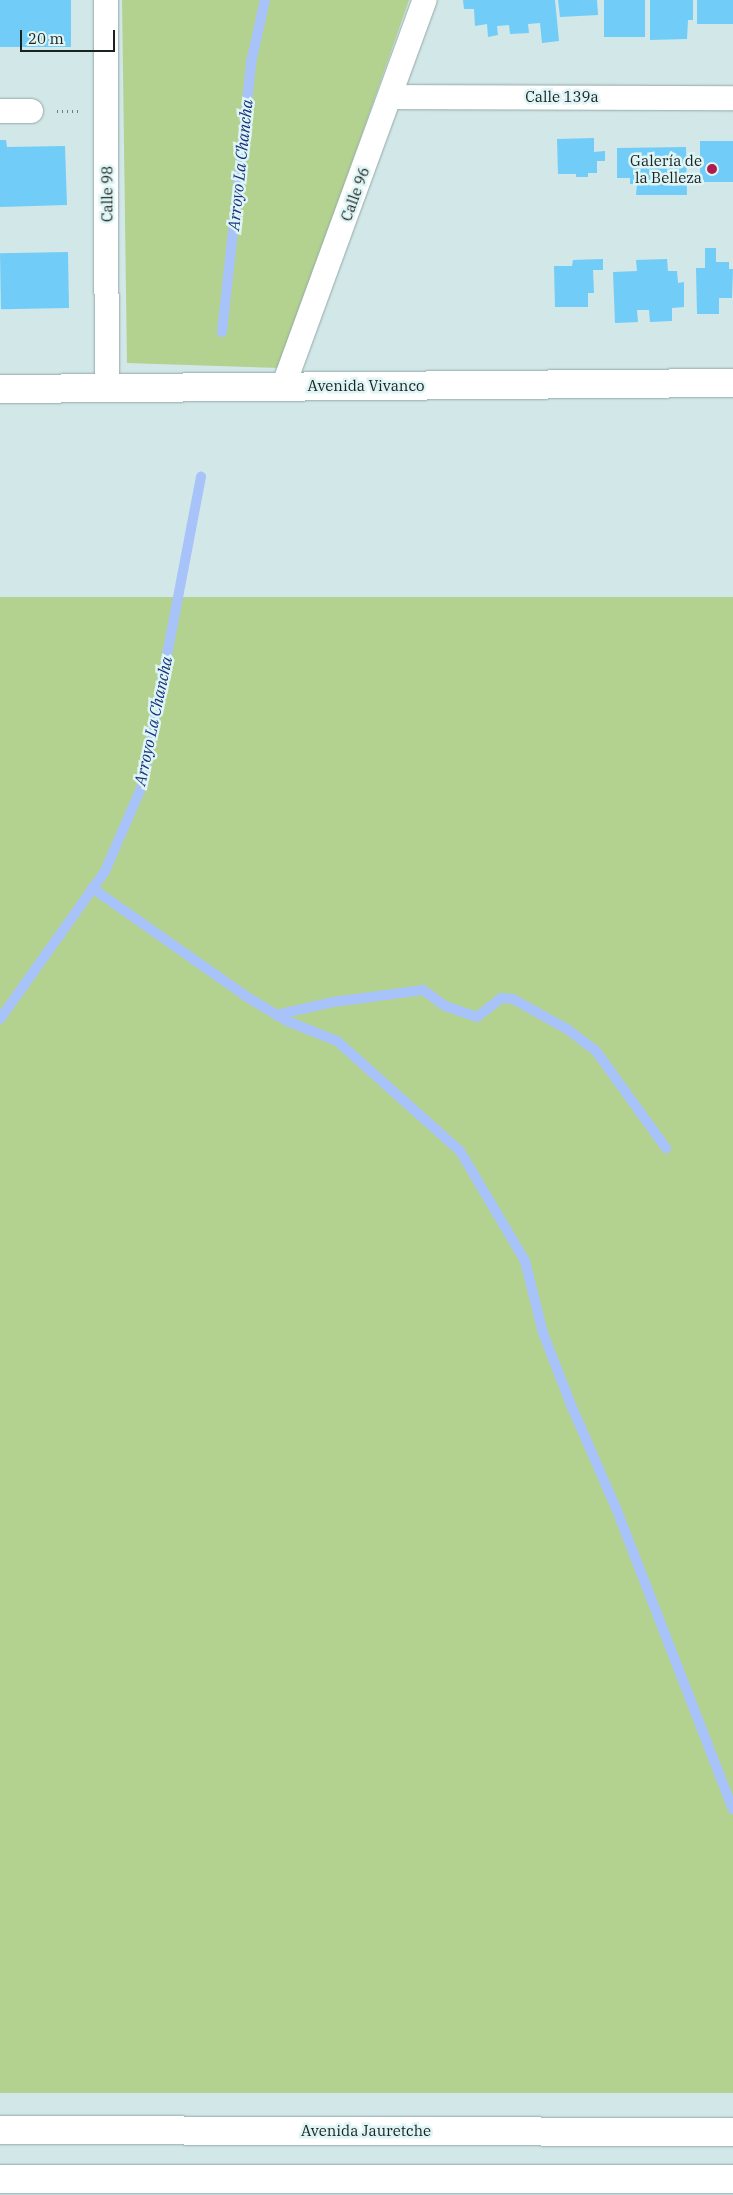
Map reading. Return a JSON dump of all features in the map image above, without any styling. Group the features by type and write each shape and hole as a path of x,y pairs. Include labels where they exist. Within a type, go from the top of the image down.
{"main road":[{"name":"Avenida Vivanco","path":"0,389 733,384"},
{"name":"Avenida Jauretche","path":"0,2130 733,2132"},
{"path":"0,2179 417,2187 733,2179"}],"street":[{"name":"Calle 98","path":"106,0 107,388"},
{"name":"Calle 96","path":"283,386 425,0"},
{"name":"Calle 139a","path":"391,96 733,98"},
{"path":"0,111 31,111"}],"path":[{"path":"31,111 107,112"}],"green space":[{"path":"122,0 409,0 280,368 127,363"},
{"path":"0,597 733,597 733,2093 0,2093"}],"building":[{"path":"0,0 71,0 71,47 0,47"},
{"path":"463,0 555,0 559,41 542,43 540,23 528,24 529,33 510,34 509,25 497,26 498,35 488,37 487,24 475,26 474,9 464,9"},
{"path":"558,0 597,0 598,15 560,17"},
{"path":"604,0 645,0 645,37 604,37"},
{"path":"650,0 693,0 693,20 688,20 687,39 650,40"},
{"path":"697,0 733,0 733,24 697,24"},
{"path":"594,138 594,152 605,151 605,161 597,161 597,173 588,173 588,177 576,177 576,174 558,174 557,139"},
{"path":"0,140 6,140 7,147 65,146 67,205 0,207"},
{"path":"700,141 733,141 733,182 700,182"},
{"path":"686,147 687,195 636,195 637,184 630,184 630,178 617,178 617,148"},
{"path":"705,248 716,248 716,262 729,262 729,269 733,269 732,298 719,298 719,314 697,314 696,268 705,268"},
{"path":"68,252 69,308 1,309 0,253"},
{"path":"603,259 603,270 593,270 594,293 588,293 588,307 555,307 554,266 572,266 573,260"},
{"path":"667,259 668,271 677,271 678,283 684,282 684,307 672,308 672,321 650,322 649,310 637,310 638,322 615,323 613,272 637,271 636,260"}],"waterway":[{"name":"Arroyo La Chancha","path":"222,332 251,63 265,0"},
{"name":"Arroyo La Chancha","path":"0,1019 105,871 142,786 201,477"},
{"path":"92,888 247,997 287,1021 337,1041 460,1151 525,1261 543,1333 571,1405 616,1508 733,1809"},
{"path":"276,1015 333,1002 423,990 445,1006 477,1017 501,998 513,999 567,1029 596,1051 666,1148"}],"place":[{"name":"Galería de la Belleza","path":"712,169"}]}
